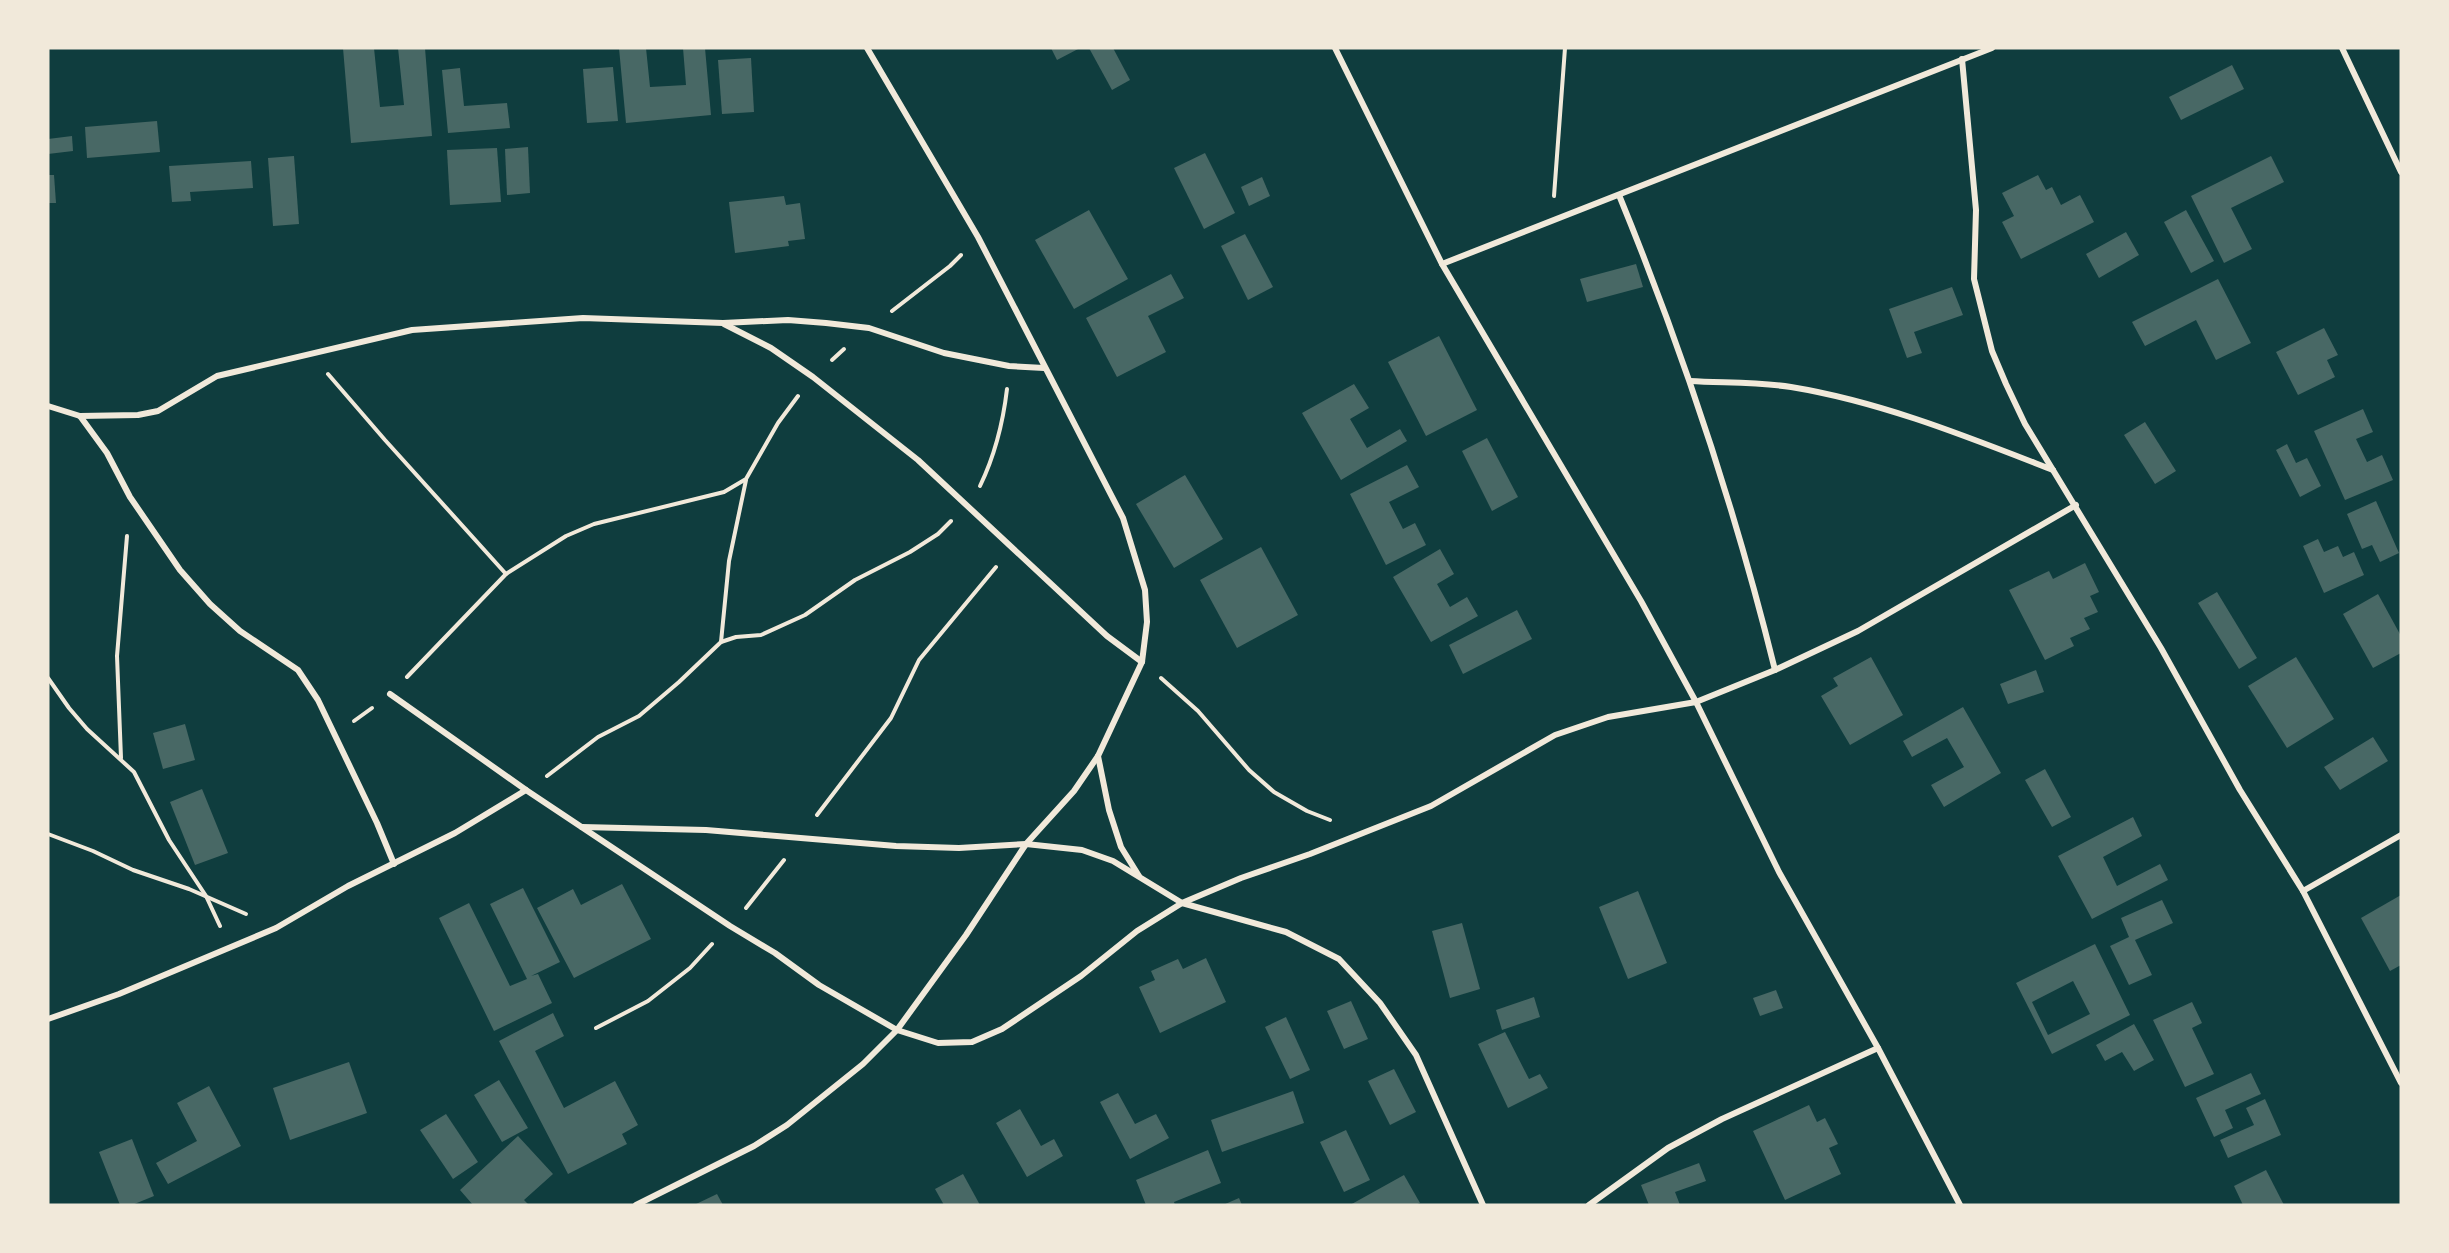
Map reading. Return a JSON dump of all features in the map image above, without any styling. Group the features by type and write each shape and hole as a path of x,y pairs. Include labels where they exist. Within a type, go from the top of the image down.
{"street":[{"path":"636,1205 754,1146 787,1125 863,1064 897,1030 960,943 1026,844 1074,791 1098,756 1142,662 1147,622 1145,590 1123,518 978,237 867,48"},
{"path":"1335,48 1442,264 1641,602 1696,702 1779,872 1878,1048 1960,1205"},
{"path":"1442,264 1992,48"},
{"path":"2342,48 2401,172"},
{"path":"1962,59 1976,210 1974,279 1992,351 2025,424 2161,648 2240,790 2303,891 2401,1083"},
{"path":"1619,195 1654,280 1690,381 1753,582 1775,670"},
{"path":"48,406 80,416 138,415 158,411 217,376 412,330 582,318 723,323 788,320 869,328 944,353 1009,366 1044,368"},
{"path":"723,323 771,348 813,377 918,460 1107,636 1142,662"},
{"path":"1690,381 1790,387 1878,407 1959,433 2053,470"},
{"path":"80,416 107,453 130,497 180,570 210,604 240,631 298,670 318,700 377,823 394,864"},
{"path":"390,694 526,790 730,926 775,953 819,985 897,1030 938,1043 972,1042 1002,1029 1081,976 1137,931 1182,903 1241,878 1310,854 1431,806 1555,735 1608,717 1696,702 1775,670 1858,631 2076,505"},
{"path":"1098,756 1109,810 1121,847 1140,876"},
{"path":"48,1019 119,994 276,928 348,886 455,833 526,790"},
{"path":"582,826 706,830 896,846 959,848 1026,844 1082,850 1113,861 1182,903 1286,932 1339,959 1380,1003 1416,1055 1483,1205"},
{"path":"2303,891 2401,836"},
{"path":"1589,1205 1668,1148 1722,1119 1878,1048"}],"path":[{"path":"1553,220 1564,48"},
{"path":"869,328 950,266 978,237"},
{"path":"312,355 384,440 506,574"},
{"path":"526,790 598,737 639,716 679,682 720,642 736,637 761,635 805,615 855,580 910,552 938,534 967,506 981,485 1004,418 1009,366"},
{"path":"720,642 729,561 746,479 778,423 813,377"},
{"path":"335,735 390,694 506,574 566,536 594,524 724,492 746,479"},
{"path":"121,758 117,656 130,497"},
{"path":"596,1028 648,1001 690,968 730,926 779,867 799,837 847,779 891,718 919,660 1012,548"},
{"path":"1142,662 1198,711 1233,754 1274,792 1307,811 1332,821"},
{"path":"48,678 87,729 121,758 141,782 169,840 206,896 222,932 227,950"},
{"path":"48,834 93,851 133,870 206,896 276,928"}],"building":[{"path":"343,48 374,48 380,107 404,105 398,48 425,48 432,136 351,143"},
{"path":"619,48 646,48 650,87 686,85 683,48 705,48 711,115 626,123"},
{"path":"1051,48 1080,48 1057,60"},
{"path":"1089,48 1113,48 1130,80 1112,90"},
{"path":"751,58 754,112 722,114 718,60"},
{"path":"2232,65 2244,89 2181,120 2169,97"},
{"path":"613,67 618,121 587,123 583,69"},
{"path":"460,68 464,106 507,103 510,128 448,133 442,70"},
{"path":"157,121 160,152 87,158 85,127"},
{"path":"72,136 73,151 48,154 48,139"},
{"path":"528,147 530,193 507,195 505,149"},
{"path":"497,148 501,202 450,205 447,150"},
{"path":"1205,153 1235,213 1204,229 1174,168"},
{"path":"294,156 299,224 273,226 268,158"},
{"path":"2271,156 2284,182 2231,208 2252,249 2224,263 2191,196"},
{"path":"251,161 253,188 190,192 191,201 172,202 169,166"},
{"path":"48,175 54,175 56,203 48,203"},
{"path":"2038,175 2046,190 2052,187 2061,205 2080,195 2094,222 2021,259 2002,222 2014,216 2002,193"},
{"path":"1262,177 1270,196 1249,206 1241,187"},
{"path":"784,196 786,205 800,203 805,239 788,241 789,246 735,253 729,202"},
{"path":"1089,210 1128,279 1074,309 1035,240"},
{"path":"2186,210 2214,261 2191,273 2164,222"},
{"path":"2126,232 2139,255 2099,278 2086,254"},
{"path":"1245,234 1273,287 1248,300 1221,246"},
{"path":"1636,264 1643,287 1587,302 1580,279"},
{"path":"1171,274 1184,298 1148,316 1166,352 1117,377 1086,318"},
{"path":"2218,279 2251,343 2216,360 2196,320 2145,346 2132,322"},
{"path":"1952,287 1963,315 1914,332 1922,353 1907,358 1889,309"},
{"path":"2324,328 2338,355 2327,360 2335,377 2298,395 2276,352"},
{"path":"1439,336 1477,410 1426,436 1388,362"},
{"path":"1354,384 1369,408 1350,419 1367,448 1400,429 1407,441 1341,480 1302,413"},
{"path":"2363,409 2373,432 2356,439 2367,462 2382,455 2393,480 2345,500 2314,431"},
{"path":"2145,422 2176,471 2155,484 2124,435"},
{"path":"1487,438 1518,497 1492,511 1462,451"},
{"path":"2287,444 2296,463 2307,458 2321,486 2300,497 2276,450"},
{"path":"1407,465 1419,487 1389,502 1403,529 1415,523 1426,545 1386,565 1350,494"},
{"path":"1185,475 1223,539 1174,568 1136,504"},
{"path":"2376,501 2399,553 2380,562 2372,545 2362,549 2347,514"},
{"path":"2318,539 2324,552 2338,546 2343,557 2354,552 2364,575 2324,593 2303,546"},
{"path":"1261,547 1298,615 1237,648 1200,580"},
{"path":"1440,549 1454,574 1437,584 1450,607 1467,597 1478,616 1431,642 1393,577"},
{"path":"2085,563 2099,592 2090,596 2098,612 2084,618 2090,629 2070,638 2074,646 2045,660 2009,590 2049,571 2053,579"},
{"path":"2217,592 2257,658 2239,669 2198,603"},
{"path":"2378,594 2401,636 2401,653 2373,668 2343,614"},
{"path":"1517,610 1532,639 1463,674 1449,645"},
{"path":"1871,657 1903,715 1850,745 1821,696 1838,686 1833,678"},
{"path":"2296,657 2334,719 2287,748 2248,686"},
{"path":"2036,670 2044,692 2008,704 2000,684"},
{"path":"1963,707 2001,773 1944,807 1931,785 1964,767 1947,738 1912,757 1903,741"},
{"path":"185,724 195,760 163,769 153,733"},
{"path":"2373,737 2388,761 2340,790 2324,767"},
{"path":"2045,769 2071,817 2052,827 2025,780"},
{"path":"202,789 228,853 195,865 170,802"},
{"path":"2133,817 2142,836 2103,857 2117,886 2160,864 2168,880 2092,919 2058,856"},
{"path":"622,884 651,939 574,978 537,908 573,889 581,905"},
{"path":"523,888 560,962 531,976 538,974 552,1003 494,1031 439,918 469,903 510,986 527,979 490,904"},
{"path":"1638,891 1667,963 1628,979 1599,907"},
{"path":"2401,895 2401,965 2390,971 2361,918"},
{"path":"2162,900 2173,923 2135,940 2152,975 2129,985 2110,946 2129,937 2121,918"},
{"path":"1462,923 1480,989 1450,998 1432,931"},
{"path":"2095,944 2130,1015 2052,1054 2016,983","holes":["2073,981 2090,1014 2048,1035 2032,1002"]},
{"path":"1206,958 1226,1002 1160,1033 1139,987 1155,980 1151,971 1178,959 1183,969"},
{"path":"1776,990 1783,1008 1760,1016 1753,998"},
{"path":"1534,997 1540,1017 1502,1030 1496,1010"},
{"path":"1351,1001 1368,1039 1344,1049 1327,1011"},
{"path":"2192,1002 2202,1023 2192,1028 2214,1074 2185,1087 2153,1020"},
{"path":"553,1013 564,1036 535,1051 564,1108 615,1081 638,1125 622,1134 627,1144 568,1174 499,1041"},
{"path":"1286,1017 1310,1070 1290,1079 1265,1027"},
{"path":"2134,1024 2154,1060 2134,1071 2122,1052 2105,1061 2096,1045"},
{"path":"1505,1032 1529,1079 1540,1074 1548,1088 1508,1108 1478,1044"},
{"path":"349,1062 367,1113 290,1140 273,1088"},
{"path":"1394,1069 1416,1112 1390,1125 1368,1081"},
{"path":"2251,1073 2261,1094 2225,1110 2233,1128 2214,1137 2196,1098"},
{"path":"499,1080 528,1128 502,1142 474,1095"},
{"path":"209,1086 241,1146 168,1184 156,1163 197,1141 177,1103"},
{"path":"1293,1091 1304,1123 1222,1152 1211,1120"},
{"path":"1118,1093 1135,1124 1156,1114 1169,1138 1130,1159 1100,1102"},
{"path":"2265,1099 2281,1135 2228,1158 2220,1140 2254,1125 2246,1108"},
{"path":"1809,1105 1817,1122 1825,1118 1838,1144 1829,1148 1841,1174 1785,1200 1753,1131"},
{"path":"1020,1109 1041,1146 1054,1139 1063,1156 1027,1177 996,1123"},
{"path":"446,1114 478,1162 453,1179 420,1130"},
{"path":"1346,1130 1370,1180 1344,1192 1320,1142"},
{"path":"518,1136 553,1174 524,1200 529,1205 473,1205 460,1190"},
{"path":"132,1139 154,1196 132,1205 120,1205 99,1152"},
{"path":"1208,1150 1221,1183 1174,1202 1175,1205 1146,1205 1136,1180"},
{"path":"1699,1163 1706,1181 1675,1192 1680,1205 1649,1205 1641,1185"},
{"path":"2266,1170 2284,1205 2243,1205 2234,1186"},
{"path":"963,1174 980,1205 944,1205 935,1189"},
{"path":"1404,1175 1420,1203 1415,1205 1350,1205"},
{"path":"717,1194 723,1205 694,1205"},
{"path":"1239,1198 1242,1205 1223,1205"}]}
